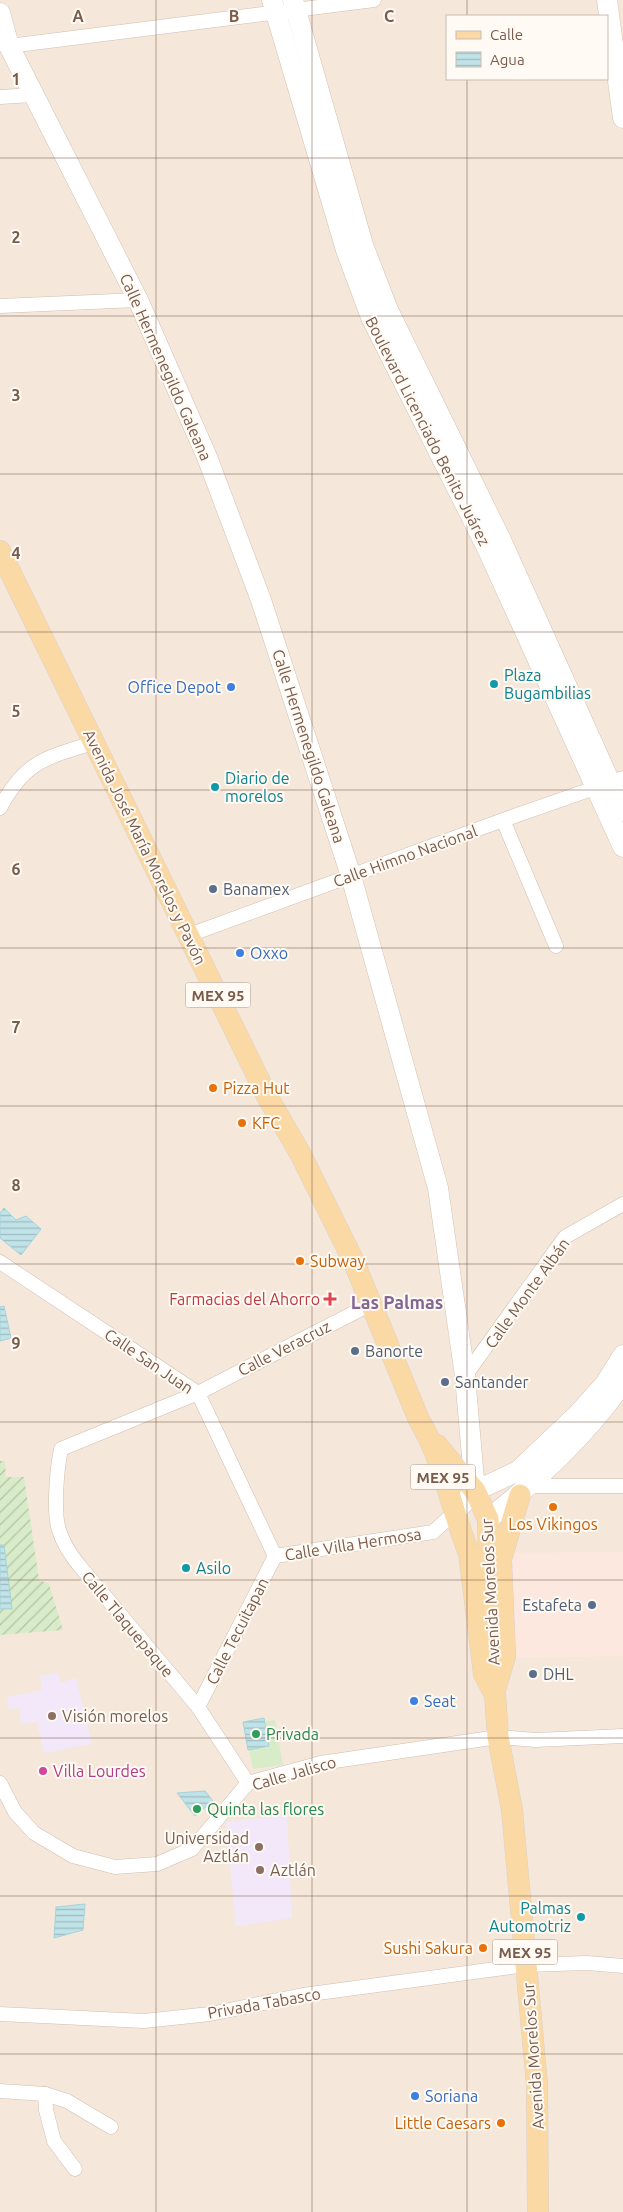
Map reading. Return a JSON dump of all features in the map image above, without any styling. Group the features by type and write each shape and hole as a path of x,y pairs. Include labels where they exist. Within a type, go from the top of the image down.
{"main road":[{"name":"Avenida José María Morelos y Pavón","path":"0,551 93,744 114,780 267,1096 301,1155 353,1260 419,1420 432,1441"},
{"name":"Avenida Morelos Sur","path":"432,1441 443,1451 475,1491 488,1519 489,1601 494,1661 494,1693 498,1737 512,1810 538,2099 538,2212"},
{"name":"Avenida Morelos Sur","path":"432,1441 454,1513 470,1553 484,1674 494,1693"},
{"path":"494,1693 505,1656 501,1559 524,1490"}],"street":[{"path":"9,46 274,6 374,0"},
{"path":"607,0 621,81 623,118"},
{"name":"Boulevard Licenciado Benito Juárez","path":"294,5 363,244 379,314"},
{"name":"Boulevard Licenciado Benito Juárez","path":"274,6 346,250 501,540 609,784 623,811"},
{"name":"Calle Hermenegildo Galeana","path":"0,13 9,46 138,300 207,457 261,600 351,876 438,1188 466,1376 475,1491"},
{"path":"0,96 33,95"},
{"path":"0,306 138,300"},
{"path":"0,808 6,788 29,769 50,757 93,744"},
{"name":"Boulevard Licenciado Benito Juárez","path":"609,784 623,847"},
{"name":"Calle Himno Nacional","path":"189,935 502,820 609,784"},
{"path":"502,820 556,946"},
{"name":"Calle Monte Albán","path":"466,1376 565,1237 623,1204"},
{"name":"Calle San Juan","path":"0,1262 198,1393 275,1556"},
{"name":"Calle Veracruz","path":"61,1449 198,1393 371,1304"},
{"path":"454,1513 475,1491 518,1471 578,1414 605,1384 623,1355"},
{"path":"488,1519 524,1490 591,1424 623,1382"},
{"name":"Calle Tlaquepaque","path":"61,1449 56,1472 58,1529 66,1547 78,1564 198,1706 248,1783"},
{"path":"524,1490 623,1486"},
{"name":"Calle Villa Hermosa","path":"275,1556 432,1532 454,1513"},
{"name":"Calle Tecuitapan","path":"198,1706 275,1556"},
{"name":"Calle Jalisco","path":"0,1783 15,1812 34,1833 73,1856 114,1867 157,1864 192,1849 248,1783 321,1763 498,1737 536,1740 623,1736"},
{"name":"Privada Tabasco","path":"0,2014 144,2021 210,2014 303,1995 526,1965 587,1963 623,1966"},
{"path":"0,2091 45,2094 67,2101 111,2127"},
{"path":"45,2094 46,2110 54,2141 75,2169"}],"shaded area":[{"path":"0,0 623,0 623,2212 0,2212"},
{"path":"623,1552 623,1656 516,1658 508,1553"},
{"name":"Visión morelos","path":"59,1673 60,1683 76,1678 92,1744 44,1753 37,1722 21,1724 19,1707 9,1710 7,1697 42,1690 40,1676"},
{"name":"Aztlán","path":"287,1815 292,1918 236,1926 226,1822"}],"green space":[{"path":"0,1461 5,1461 6,1477 24,1477 39,1580 49,1584 63,1630 0,1635"},
{"path":"275,1720 283,1765 253,1769 244,1724"}],"water":[{"path":"4,1208 16,1220 26,1216 41,1229 21,1255 0,1238 0,1213"},
{"path":"4,1306 11,1338 0,1341 0,1307"},
{"path":"0,1545 4,1545 12,1609 0,1609"},
{"name":"Privada","path":"264,1718 269,1746 248,1750 243,1722"},
{"name":"Quinta las flores","path":"205,1791 213,1801 195,1816 177,1793"},
{"path":"85,1904 83,1930 54,1938 56,1907"}],"place":[{"name":"Plaza Bugambilias","path":"494,684"},
{"name":"Office Depot","path":"231,687"},
{"name":"Diario de morelos","path":"215,787"},
{"name":"Banamex","path":"213,889"},
{"name":"Oxxo","path":"240,953"},
{"name":"Pizza Hut","path":"213,1088"},
{"name":"KFC","path":"242,1123"},
{"name":"Subway","path":"300,1261"},
{"name":"Farmacias del Ahorro","path":"330,1299"},
{"name":"Banorte","path":"355,1351"},
{"name":"Santander","path":"445,1382"},
{"name":"Los Vikingos","path":"553,1507"},
{"name":"Asilo","path":"186,1568"},
{"name":"Estafeta","path":"592,1605"},
{"name":"DHL","path":"533,1674"},
{"name":"Seat","path":"414,1701"},
{"name":"Visión morelos","path":"52,1716"},
{"name":"Privada","path":"256,1734"},
{"name":"Villa Lourdes","path":"43,1771"},
{"name":"Quinta las flores","path":"197,1809"},
{"name":"Universidad Aztlán","path":"259,1847"},
{"name":"Aztlán","path":"260,1870"},
{"name":"Palmas Automotriz","path":"581,1917"},
{"name":"Sushi Sakura","path":"483,1948"},
{"name":"Soriana","path":"415,2096"},
{"name":"Little Caesars","path":"501,2123"}],"district":[{"name":"Las Palmas","path":"397,1302"}]}
